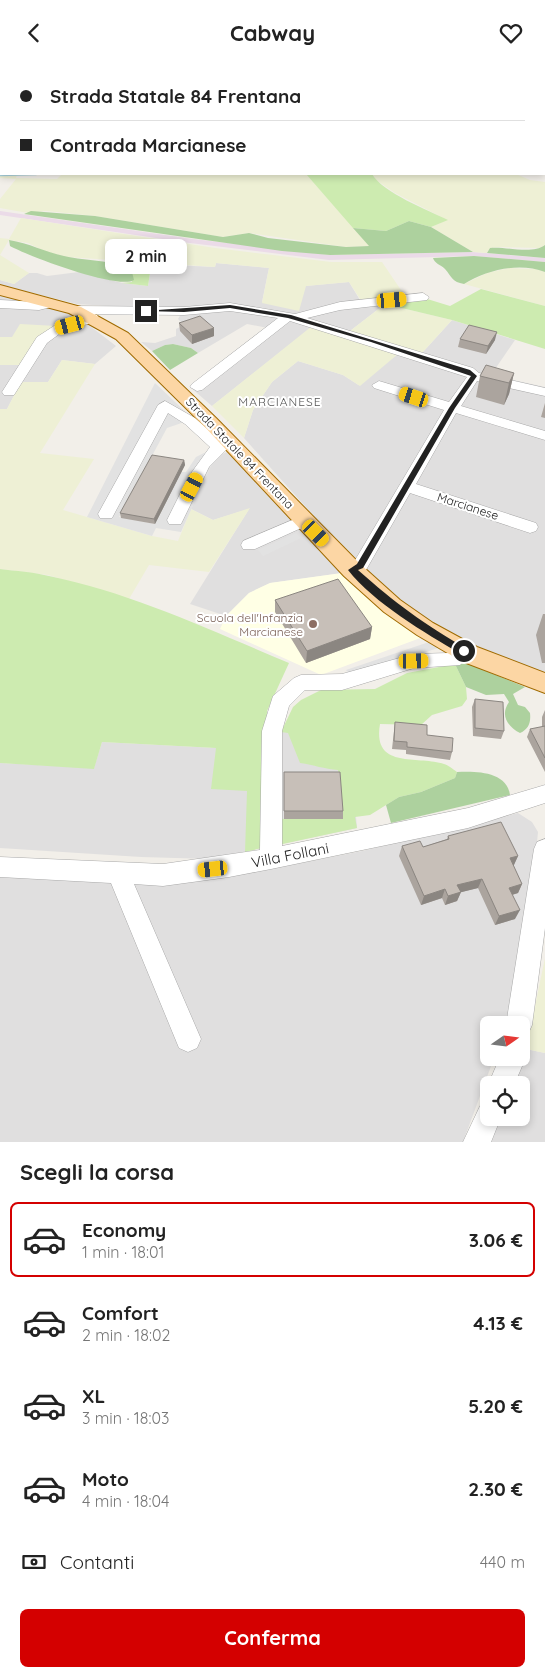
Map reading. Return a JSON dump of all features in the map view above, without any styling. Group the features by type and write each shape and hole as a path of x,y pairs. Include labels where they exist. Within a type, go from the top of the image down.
{"main road":[{"name":"Strada Statale 84 Frentana","path":"0,290 75,310 93,318 122,336 133,345 223,443 304,520 352,570 392,606 425,629 464,651 545,683"}],"street":[{"path":"197,387 292,317 360,304 423,297"},
{"path":"0,304 39,306 51,303"},
{"path":"75,310 184,311 230,307 292,317 373,340 468,371 474,376 545,392"},
{"path":"10,392 42,340 58,329 93,318"},
{"path":"352,570 360,566 452,408 474,376"},
{"path":"378,385 545,436"},
{"path":"106,514 165,405 223,443 209,455 175,520"},
{"name":"Marcianese","path":"406,486 530,527"},
{"path":"249,545 304,520"},
{"path":"271,859 272,731 280,702 301,683 342,682 414,661 453,660 464,651"},
{"name":"Villa Follani","path":"0,867 163,875 229,867 468,819 545,794"},
{"path":"520,1016 545,849"},
{"path":"118,873 188,1039"},
{"path":"477,1142 484,1126"}],"shaded area":[{"path":"0,175 17,175 16,178 57,179 61,175 307,175 370,246 346,247 249,233 223,237 95,216 46,211 28,213 0,208 0,199 16,179 0,178"},
{"path":"373,175 518,175 530,180 545,182 545,245 540,248 500,247 490,248 487,253 473,252 431,227 447,220 395,193 376,180"},
{"path":"0,211 193,239 330,255 473,252 545,258 545,262 474,256 329,260 190,243 0,215"},
{"path":"21,218 215,248 331,262 382,262 405,296 362,302 349,282 306,286 299,311 262,303 269,268 216,263 215,267 67,257 46,252 28,243 9,240 0,255 0,238 9,239"},
{"path":"0,255 29,273 14,284 0,280"},
{"path":"216,263 269,268 262,302 305,286 349,282 363,305 385,304 350,331 422,353 452,320 515,340 491,375 545,387 545,676 469,644 413,614 321,524 244,438 253,410 272,382 298,361 343,375 360,386 312,327 212,406 190,387 268,328 247,324 198,353 191,348 173,344 165,345 152,351 141,342 155,343 176,336 176,329 184,325 178,319 185,307 124,307 77,304 0,285 0,280 14,284 29,273 47,276 79,272 122,283 148,286 150,273 169,273 173,265 215,267"},
{"path":"509,268 536,269 545,272 545,306 464,284 487,273"},
{"path":"0,295 63,311 89,322 90,326 116,346 95,364 62,360 48,382 21,382 7,409 0,409 0,365 20,365 12,338 0,337"},
{"path":"385,304 452,320 422,353 350,331"},
{"path":"20,324 56,326 20,365 0,365 0,337 12,337"},
{"path":"312,326 398,354 360,386 343,375 298,361 272,382 253,410 244,438 212,406"},
{"path":"62,360 95,364 40,453 94,459 63,510 152,536 178,541 191,509 213,520 250,508 209,572 149,565 129,599 48,575 0,569 0,409 7,409 21,382 48,382"},
{"path":"155,383 193,419 167,428 119,517 155,524 181,472 186,472 196,457 204,453 215,457 181,532 156,528 152,536 87,517"},
{"path":"227,452 342,573 270,583 249,593 226,616 190,604 249,509 213,520 191,509 215,457"},
{"path":"296,533 301,538 263,556 258,550"},
{"name":"Scuola dell'Infanzia Marcianese","path":"342,573 423,637 321,675 220,629 226,616 249,593 270,583"},
{"path":"429,642 438,648 352,677 346,670"},
{"path":"348,725 357,828 210,859 141,857 0,848 0,763 94,768 102,742 216,748 282,727"},
{"path":"518,813 532,822 538,832 526,952 508,1016 480,1016 480,1066 491,1066 487,1076 480,1076 480,1096 463,1142 0,1142 0,871 143,880 224,878 362,851"},
{"path":"545,958 545,1053 530,1050 530,1030"},
{"path":"530,1050 545,1053 545,1142 487,1142 495,1126 530,1126 530,1076 516,1076 519,1066 530,1066"}],"green space":[{"path":"307,175 373,175 386,188 396,194 448,220 431,227 409,221 386,231 353,228"},
{"path":"31,211 95,216 223,237 249,233 268,238 346,247 369,246 353,228 386,231 409,221 431,227 473,252 330,255 282,251 24,214"},
{"path":"9,240 64,256 115,264 132,272 134,280 125,282 110,280 73,271 20,251 10,246"},
{"path":"545,245 545,258 487,253 490,248 526,250 540,248"},
{"path":"474,256 545,262 545,272 525,268 503,269 493,271 464,284 451,277 433,258"},
{"path":"105,261 173,265 169,273 150,273 148,286 122,283 132,282 128,270"},
{"path":"481,289 545,306 545,349 452,320 385,304 424,298 450,306"},
{"path":"173,344 191,348 198,353 170,370 152,351 165,345"},
{"path":"0,569 43,575 80,583 141,602 289,663 267,711 266,847 245,852 247,791 211,789 216,748 102,742 94,769 0,763"},
{"path":"464,662 525,687 513,694 518,705 525,707 530,713 530,722 526,729 520,733 508,724 505,711 509,702 504,694 486,695 466,687 455,664"},
{"path":"455,664 466,687 467,699 462,706 432,715 421,725 380,724 379,739 383,748 390,754 399,758 446,765 457,772 455,778 421,792 399,797 370,815 355,817 357,828 278,845 278,819 343,818 338,770 300,763 288,733 281,732 293,707 301,700 321,690 375,689 407,673"},
{"path":"457,772 489,774 497,777 508,787 510,795 391,823 386,805 399,797 421,792 455,778"}],"building":[{"path":"200,316 214,328 192,335 179,323"},
{"path":"469,325 497,332 488,346 460,339"},
{"path":"486,365 514,373 509,383 480,376"},
{"path":"152,455 184,460 154,519 120,513"},
{"path":"338,579 372,627 307,651 275,600"},
{"path":"475,699 503,702 504,731 475,728"},
{"path":"395,722 427,725 427,735 453,738 452,752 407,747 407,742 394,741"},
{"path":"545,726 545,758 530,729"},
{"path":"284,772 340,772 343,811 284,811"},
{"path":"501,822 518,856 510,858 522,884 509,888 520,910 499,916 482,879 457,885 461,892 448,896 445,889 424,896 402,846 420,841 423,847 449,839 448,836"}],"place":[{"name":"Scuola dell'Infanzia Marcianese","path":"313,624"}],"district":[{"name":"MARCIANESE","path":"280,401"}],"route":[{"path":"146,311 184,311 230,307 288,316 373,340 468,371 474,376 452,408 360,566 352,570 392,606 425,629 464,651"}]}
